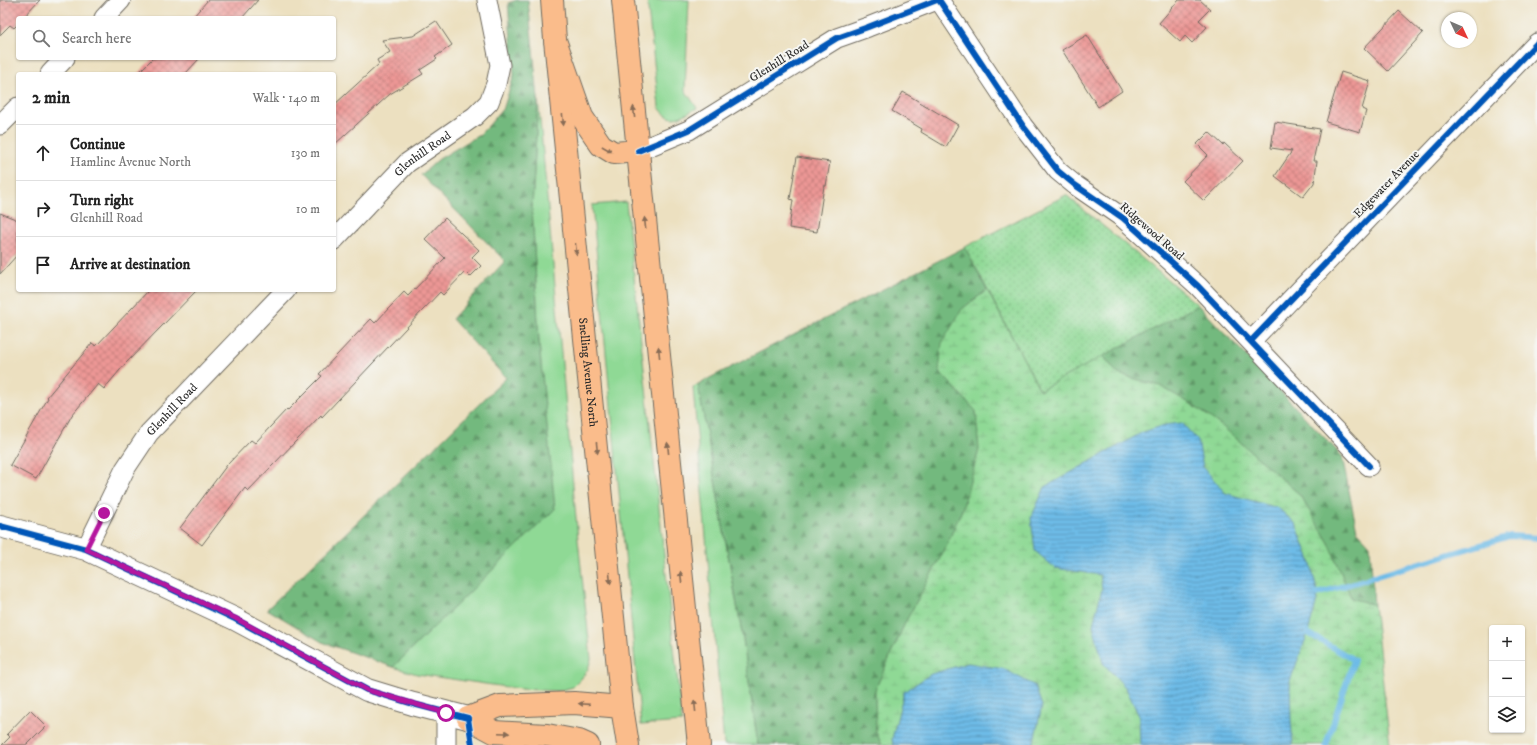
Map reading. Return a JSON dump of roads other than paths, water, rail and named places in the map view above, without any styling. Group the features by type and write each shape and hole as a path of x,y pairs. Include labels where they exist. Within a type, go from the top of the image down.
{"highway":[{"name":"Snelling Avenue North","path":"552,0 622,707 628,745"},
{"path":"623,0 698,745"},
{"path":"555,40 582,117 600,145 614,153 638,151"},
{"path":"468,718 500,706 574,703 622,707"},
{"path":"468,718 494,732 546,735 579,741 588,745"}],"street":[{"path":"106,16 121,0"},
{"name":"Glenhill Road","path":"336,238 407,163 475,116 489,102 496,84 500,65 487,0"},
{"name":"Glenhill Road","path":"638,151 689,130 836,38 938,0"},
{"name":"Ridgewood Road","path":"938,0 1023,126 1058,171 1128,223 1198,286 1369,466"},
{"name":"Edgewater Avenue","path":"1250,340 1537,42"},
{"path":"52,72 63,60"},
{"path":"0,125 16,109"},
{"name":"Glenhill Road","path":"86,549 126,469 149,433 284,292"},
{"path":"0,526 86,549 235,618 367,690 468,718"},
{"path":"446,713 446,745"}],"water":[{"path":"1182,423 1198,441 1203,467 1225,493 1278,508 1296,524 1310,560 1318,596 1308,633 1290,681 1293,745 1140,745 1139,716 1126,688 1103,663 1093,625 1102,589 1100,575 1055,568 1035,551 1031,518 1045,487 1143,432 1165,425"},
{"path":"968,663 1004,669 1035,686 1042,706 1033,745 893,745 892,739 904,692 931,674"}],"waterway":[{"path":"1317,594 1510,536 1537,538"},
{"path":"1308,633 1354,660 1326,745"}]}
